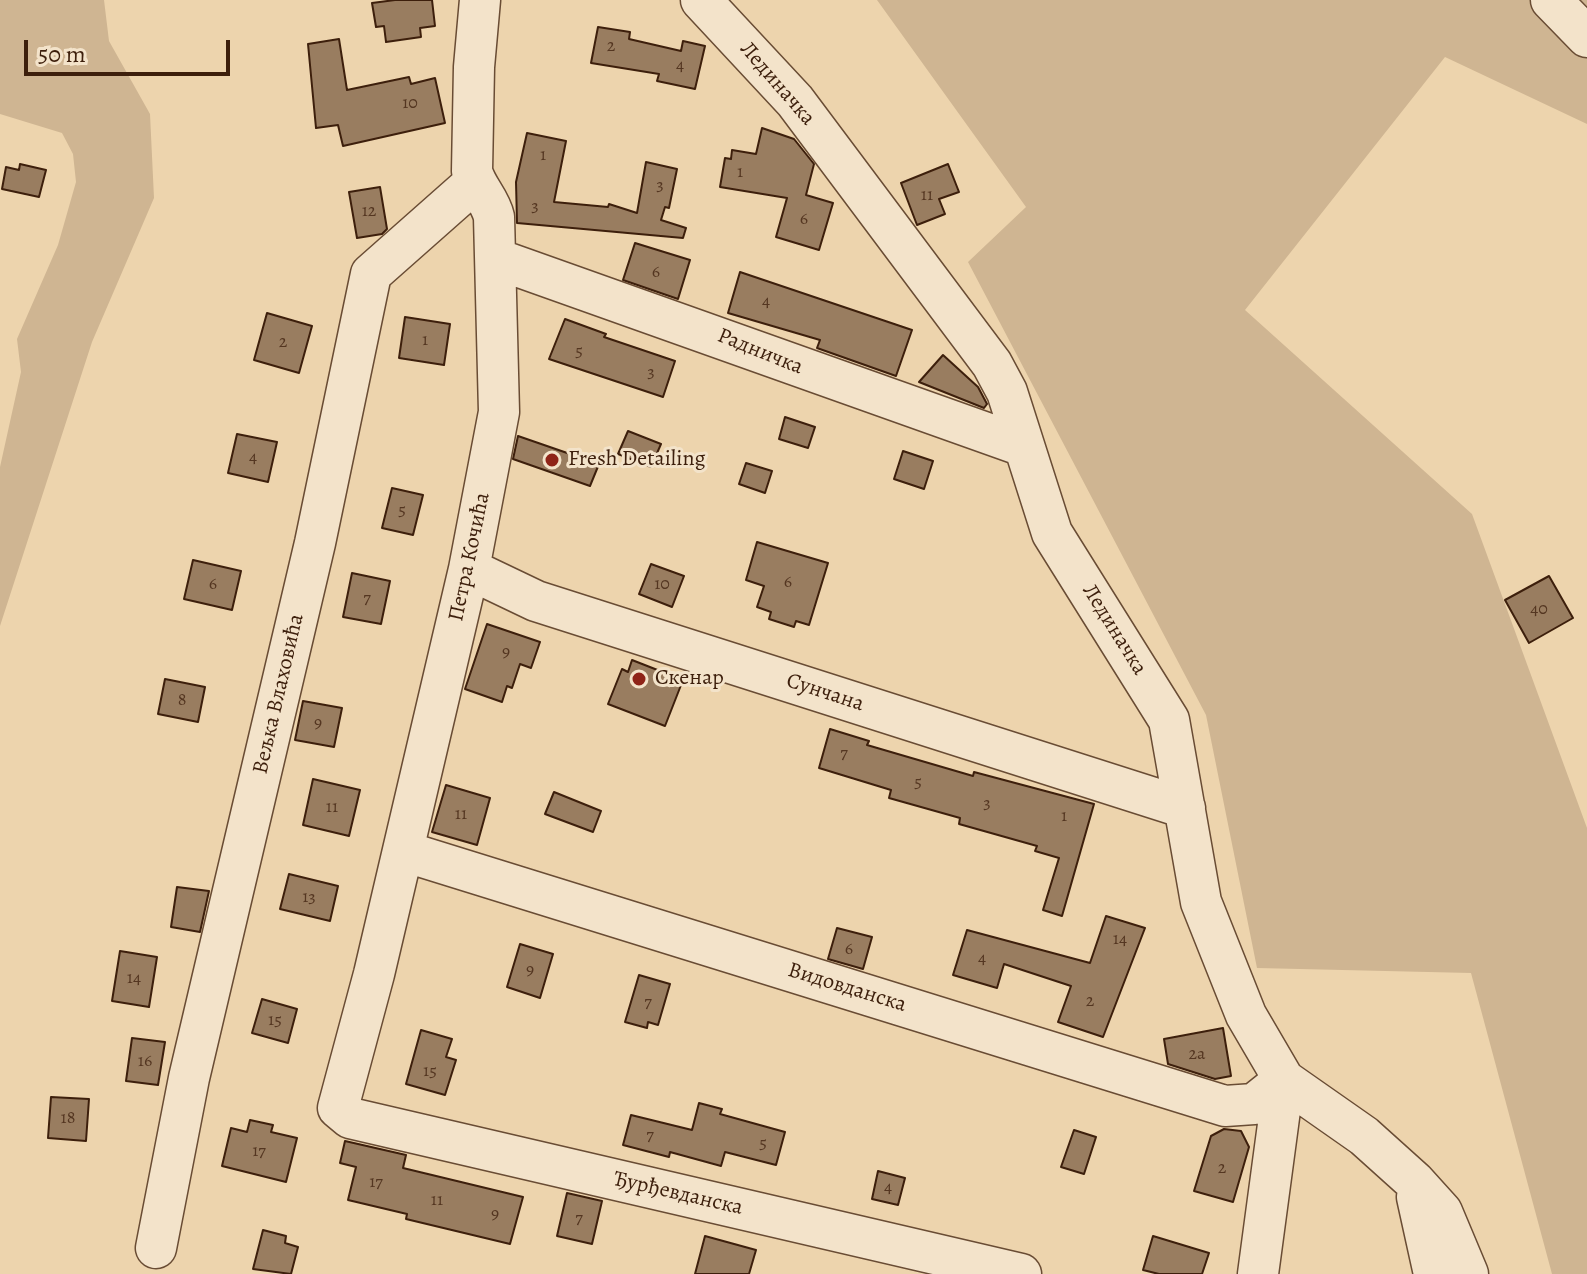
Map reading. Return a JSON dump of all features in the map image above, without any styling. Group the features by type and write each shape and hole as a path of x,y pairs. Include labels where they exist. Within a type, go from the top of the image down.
{"street":[{"name":"Петра Кочића","path":"338,1108 403,851 469,569 499,412 497,259 491,205 475,182 474,67 480,0"},
{"name":"Лединачка","path":"701,0 795,101 971,334 1000,378 1052,533 1169,720 1201,902 1246,1015 1284,1080 1364,1136 1414,1181 1442,1212 1468,1274"},
{"path":"1551,0 1587,37"},
{"name":"Вељка Влаховића","path":"156,1248 189,1078 315,543 371,274 475,182"},
{"name":"Радничка","path":"497,259 1023,446"},
{"name":"Сунчана","path":"469,569 536,601 1185,808"},
{"name":"Видовданска","path":"403,851 1225,1106 1254,1104 1284,1080"},
{"path":"1258,1274 1284,1080"},
{"name":"Ђурђевданска","path":"338,1108 350,1118 1021,1274"},
{"path":"1414,1181 1434,1274"}],"shaded area":[{"path":"0,0 104,0 109,41 150,114 154,198 92,342 0,626 0,467 21,372 17,339 58,245 76,182 73,154 62,133 0,114"},
{"path":"877,0 1587,0 1587,124 1445,57 1245,310 1472,514 1587,828 1587,1274 1552,1274 1471,973 1257,968 1206,715 968,262 1026,207"}],"building":[{"path":"432,0 435,26 420,28 421,37 386,42 384,26 376,27 372,3"},
{"path":"598,27 630,32 629,39 681,51 683,41 705,46 695,89 657,81 659,74 591,63"},
{"path":"339,39 347,90 409,77 411,84 435,78 445,123 343,146 338,125 316,128 308,44"},
{"path":"762,128 794,139 814,164 806,195 833,203 819,250 776,237 787,198 720,187 725,158 731,159 732,150 756,154"},
{"path":"527,133 566,141 554,202 608,207 609,204 637,213 646,162 677,169 669,208 665,207 661,220 686,228 683,238 517,223 516,182"},
{"path":"20,164 46,170 39,197 2,189 6,167 19,170"},
{"path":"948,164 959,192 939,199 945,214 917,225 901,183"},
{"path":"380,187 387,229 382,234 357,238 349,192"},
{"path":"635,243 690,260 678,299 623,280"},
{"path":"740,272 912,330 896,376 817,348 820,340 728,313"},
{"path":"267,313 312,326 299,373 254,360"},
{"path":"405,317 450,324 444,365 399,358"},
{"path":"565,319 606,334 604,337 675,361 663,397 549,359"},
{"path":"943,355 978,387 987,404 984,408 919,382"},
{"path":"785,417 815,427 808,448 779,439"},
{"path":"628,431 661,444 651,467 618,454"},
{"path":"237,434 277,442 268,482 228,473"},
{"name":"Fresh Detailing","path":"518,436 599,464 590,486 513,459"},
{"path":"903,451 933,461 924,489 894,479"},
{"path":"746,463 772,471 765,493 739,484"},
{"path":"392,488 423,495 413,535 382,528"},
{"path":"757,542 828,563 809,625 796,621 794,627 769,619 771,612 757,607 764,586 746,580"},
{"path":"193,560 241,571 232,610 184,599"},
{"path":"651,564 684,576 672,607 639,594"},
{"path":"352,573 390,581 381,624 343,617"},
{"path":"1549,576 1573,618 1529,643 1505,600"},
{"path":"487,624 540,642 531,668 520,664 512,688 507,686 502,702 465,689"},
{"path":"632,660 683,680 665,726 608,704 622,669 628,672"},
{"path":"165,679 205,687 198,722 158,714"},
{"path":"303,701 342,708 334,747 295,740"},
{"path":"830,729 869,741 867,745 973,776 974,772 1094,804 1062,916 1043,910 1059,858 1035,851 1037,846 959,824 960,818 889,798 891,790 819,768"},
{"path":"313,779 360,790 349,836 303,825"},
{"path":"446,785 490,798 477,845 432,832"},
{"path":"554,792 601,811 593,832 545,814"},
{"path":"289,874 338,886 330,921 280,909"},
{"path":"177,887 209,891 200,932 171,927"},
{"path":"1106,916 1145,928 1103,1037 1058,1022 1071,986 1004,964 997,988 953,975 967,930 1090,963"},
{"path":"837,928 872,937 863,969 828,959"},
{"path":"520,944 553,954 540,998 507,987"},
{"path":"120,951 157,957 149,1007 112,1001"},
{"path":"639,975 670,984 658,1025 648,1022 647,1028 625,1022"},
{"path":"262,999 297,1009 288,1043 252,1033"},
{"path":"1223,1028 1231,1076 1215,1079 1168,1064 1164,1039"},
{"path":"421,1030 452,1039 446,1057 456,1060 445,1095 406,1084"},
{"path":"132,1038 165,1042 158,1085 126,1081"},
{"path":"51,1097 89,1099 86,1141 48,1138"},
{"path":"699,1103 722,1109 720,1114 785,1132 776,1165 725,1152 721,1166 670,1152 669,1157 623,1145 631,1115 692,1130"},
{"path":"250,1120 273,1125 271,1132 297,1138 286,1182 222,1166 231,1128 247,1132"},
{"path":"1224,1129 1241,1131 1249,1147 1233,1202 1194,1191 1211,1136"},
{"path":"1074,1130 1096,1137 1084,1174 1061,1167"},
{"path":"345,1141 406,1155 403,1168 523,1197 510,1244 406,1219 407,1214 348,1200 356,1167 340,1163"},
{"path":"878,1171 905,1178 898,1205 872,1199"},
{"path":"567,1193 602,1201 592,1244 557,1236"},
{"path":"263,1230 286,1236 285,1243 298,1247 291,1274 253,1269"},
{"path":"705,1236 756,1250 749,1274 695,1274"},
{"path":"1153,1236 1209,1253 1202,1274 1159,1274 1143,1270"}],"place":[{"name":"Fresh Detailing","path":"552,460"},
{"name":"Скенар","path":"639,679"}]}
